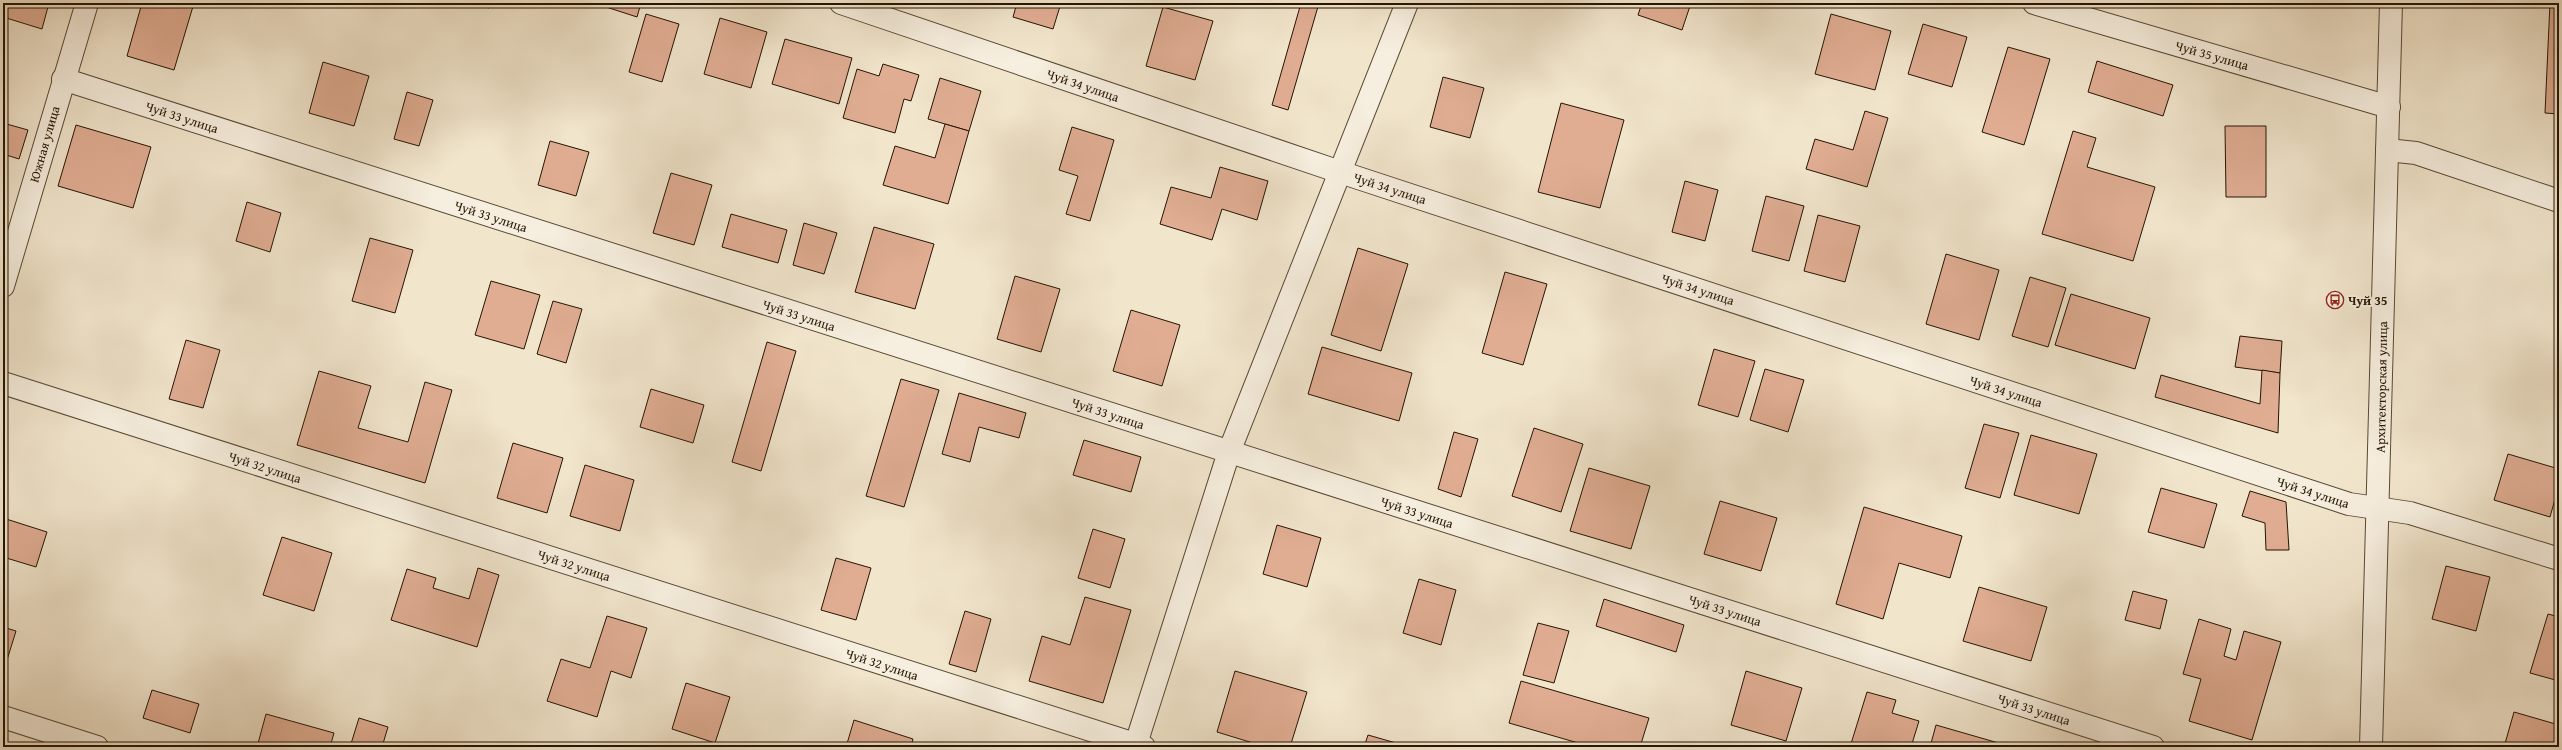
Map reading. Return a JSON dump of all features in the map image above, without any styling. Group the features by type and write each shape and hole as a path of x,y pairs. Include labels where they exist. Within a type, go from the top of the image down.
{"street":[{"name":"Южная улица","path":"3,286 86,3"},
{"name":"Чуй 34 улица","path":"841,3 1340,172 2349,504 2410,514 2559,559"},
{"path":"1138,746 1229,452 1407,3"},
{"name":"Чуй 35 улица","path":"2034,3 2389,107"},
{"name":"Архитекторская улица","path":"2371,747 2392,3"},
{"name":"Чуй 33 улица","path":"63,79 2153,747"},
{"path":"2387,150 2416,153 2559,201"},
{"name":"Чуй 32 улица","path":"3,383 1138,746"},
{"path":"3,717 96,747"}],"building":[{"path":"3,3 49,3 42,29 3,17"},
{"path":"142,3 194,3 174,70 127,56"},
{"path":"471,3 490,3 489,8"},
{"path":"601,3 641,3 637,17 600,5"},
{"path":"1017,3 1061,3 1053,29 1013,17"},
{"path":"1301,3 1319,3 1288,110 1272,105"},
{"path":"1338,3 1355,3 1354,7"},
{"path":"1642,3 1691,3 1682,30 1638,15"},
{"path":"2550,3 2559,3 2559,114 2545,113"},
{"path":"1163,7 1213,21 1195,80 1146,66"},
{"path":"646,14 679,24 662,82 629,72"},
{"path":"1831,14 1891,31 1875,90 1815,74"},
{"path":"720,18 767,32 751,88 704,74"},
{"path":"1923,24 1967,37 1952,87 1908,74"},
{"path":"785,39 852,58 839,104 772,84"},
{"path":"2008,47 2050,59 2024,145 1982,132"},
{"path":"2097,61 2173,85 2163,116 2088,92"},
{"path":"323,62 369,76 354,126 309,113"},
{"path":"883,64 919,75 911,101 904,99 895,133 843,118 857,69 879,76"},
{"path":"1443,77 1484,88 1470,138 1430,127"},
{"path":"940,78 981,91 969,131 928,119"},
{"path":"407,92 433,100 419,146 394,139"},
{"path":"1561,103 1624,120 1600,208 1538,192"},
{"path":"1865,111 1888,118 1867,187 1806,169 1815,139 1853,150"},
{"path":"3,123 28,130 19,159 3,154"},
{"path":"945,124 969,131 948,204 883,185 895,146 935,158"},
{"path":"76,125 151,147 133,208 58,186"},
{"path":"2225,126 2266,126 2266,197 2226,197"},
{"path":"1072,127 1114,140 1090,221 1066,214 1078,176 1059,170"},
{"path":"2073,131 2096,138 2087,167 2155,187 2133,261 2042,234"},
{"path":"550,141 589,152 576,196 538,185"},
{"path":"1220,167 1268,181 1257,220 1222,209 1212,240 1160,224 1171,187 1211,198"},
{"path":"671,173 712,185 694,245 653,233"},
{"path":"1685,181 1718,190 1705,241 1672,232"},
{"path":"1766,196 1804,206 1789,261 1752,251"},
{"path":"247,202 281,213 270,252 236,241"},
{"path":"731,214 787,230 778,263 722,247"},
{"path":"1818,215 1860,226 1845,282 1804,271"},
{"path":"804,223 837,233 824,274 793,265"},
{"path":"874,227 934,244 915,309 855,292"},
{"path":"370,238 413,250 395,313 352,301"},
{"path":"1358,248 1408,264 1381,351 1331,335"},
{"path":"1946,254 1999,270 1979,340 1926,324"},
{"path":"1505,272 1547,284 1523,365 1482,353"},
{"path":"1015,276 1060,289 1041,352 997,339"},
{"path":"2030,277 2066,288 2048,347 2012,336"},
{"path":"491,281 540,295 524,349 475,335"},
{"path":"2071,294 2150,318 2135,369 2055,345"},
{"path":"553,301 582,309 566,363 537,354"},
{"path":"1131,310 1180,325 1162,386 1113,371"},
{"path":"2240,336 2282,341 2280,373 2235,367"},
{"path":"186,340 220,350 203,408 169,399"},
{"path":"767,342 796,351 761,471 732,462"},
{"path":"1322,347 1412,373 1399,421 1308,394"},
{"path":"1714,349 1755,361 1738,417 1698,405"},
{"path":"1765,369 1804,380 1788,432 1750,420"},
{"path":"2262,370 2280,373 2278,433 2155,397 2161,375 2260,404"},
{"path":"319,371 371,386 358,428 408,442 425,382 452,390 425,483 297,445"},
{"path":"901,379 939,390 904,507 866,496"},
{"path":"651,389 704,405 693,443 640,427"},
{"path":"959,393 1026,413 1019,438 979,427 970,462 942,454"},
{"path":"1984,424 2019,433 2000,498 1965,488"},
{"path":"1534,428 1583,444 1561,512 1512,496"},
{"path":"1454,432 1478,439 1461,497 1438,489"},
{"path":"2031,435 2097,454 2079,514 2014,495"},
{"path":"1084,440 1141,457 1131,492 1073,475"},
{"path":"513,443 563,458 547,513 497,498"},
{"path":"2508,454 2559,469 2559,485 2550,517 2494,500"},
{"path":"585,465 634,480 620,531 570,516"},
{"path":"1589,468 1650,486 1631,549 1570,531"},
{"path":"2161,488 2217,504 2204,548 2148,532"},
{"path":"2250,491 2286,502 2289,550 2266,550 2265,523 2242,516"},
{"path":"1720,501 1777,518 1761,571 1704,554"},
{"path":"1864,507 1962,536 1950,578 1899,563 1883,619 1836,604"},
{"path":"3,518 47,532 36,567 3,557"},
{"path":"1277,525 1321,538 1307,587 1263,574"},
{"path":"1093,529 1125,539 1110,588 1078,578"},
{"path":"282,537 332,553 314,611 263,595"},
{"path":"836,558 871,568 856,620 821,610"},
{"path":"2446,566 2490,577 2476,631 2432,619"},
{"path":"478,568 499,575 477,647 391,620 407,569 436,578 433,588 469,599"},
{"path":"1419,579 1456,590 1441,645 1403,633"},
{"path":"1979,587 2047,607 2031,661 1963,641"},
{"path":"2133,591 2167,600 2160,629 2125,620"},
{"path":"1085,597 1131,610 1103,703 1029,681 1042,636 1070,645"},
{"path":"1604,599 1684,625 1676,652 1596,626"},
{"path":"965,611 991,619 976,672 949,664"},
{"path":"2548,614 2559,617 2559,681 2530,673"},
{"path":"607,616 647,628 631,678 611,671 597,717 547,701 561,659 590,668"},
{"path":"2199,619 2231,629 2224,656 2236,660 2244,631 2281,642 2252,740 2189,721 2201,679 2183,674"},
{"path":"1538,623 1569,631 1554,683 1523,675"},
{"path":"3,627 16,631 3,673"},
{"path":"1235,671 1307,692 1290,747 1266,747 1217,732"},
{"path":"1746,671 1802,688 1786,741 1731,725"},
{"path":"1521,681 1649,718 1640,747 1592,747 1509,723"},
{"path":"686,683 730,697 715,743 672,729"},
{"path":"152,690 199,704 190,733 143,718"},
{"path":"1867,692 1896,700 1892,713 1919,721 1911,747 1850,747"},
{"path":"2514,712 2559,725 2559,747 2504,747"},
{"path":"266,714 334,733 330,747 257,747"},
{"path":"359,718 388,727 382,747 350,747"},
{"path":"854,720 913,739 911,747 846,747"},
{"path":"1936,725 2002,744 2001,747 1930,747"},
{"path":"1368,735 1410,747 1364,747"}],"place":[{"name":"Чуй 35","path":"2335,300"}]}
